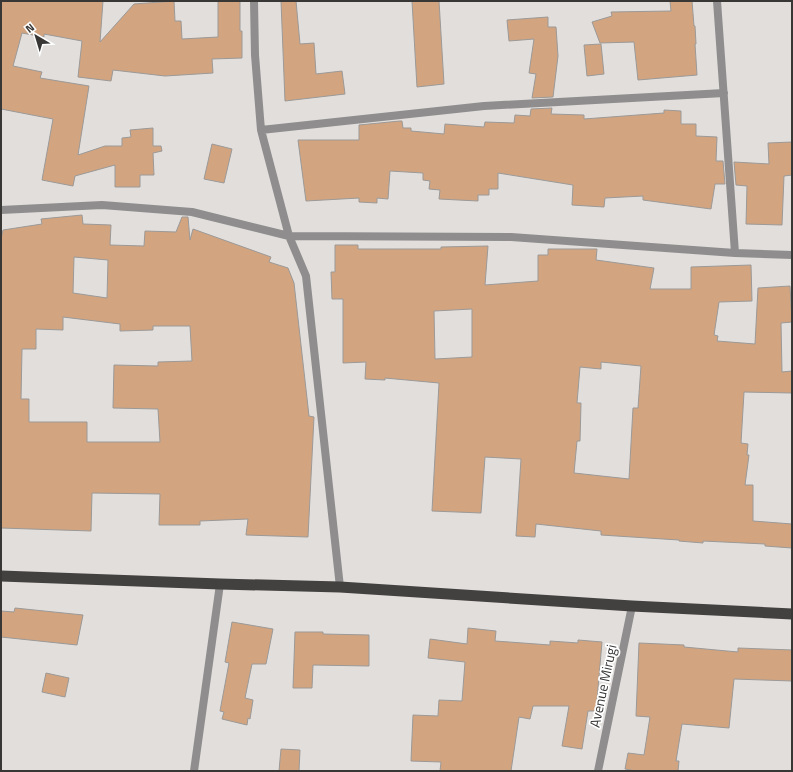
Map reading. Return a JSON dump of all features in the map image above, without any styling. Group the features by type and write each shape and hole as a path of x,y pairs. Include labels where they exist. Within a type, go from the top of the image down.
{"highway":[{"path":"1,576 340,587 632,606 792,614"}],"street":[{"path":"254,1 255,55 260,130 289,236 306,276 340,587"},
{"path":"717,1 735,253"},
{"path":"260,130 484,106 724,93"},
{"path":"1,210 102,205 192,212 289,236 511,237 735,253 792,255"},
{"path":"194,771 220,584"},
{"name":"Avenue Mirugi","path":"598,771 632,606"}],"building":[{"path":"1,1 103,1 100,42 134,4 174,1 175,21 181,21 182,39 218,37 218,1 240,1 242,58 212,59 213,73 165,76 113,70 111,81 78,77 82,41 44,34 44,37 22,33 13,66 42,72 40,78 89,86 78,155 105,146 122,146 122,138 131,137 130,130 153,128 153,146 161,146 162,151 153,153 154,175 140,175 140,187 115,187 115,165 75,176 73,186 42,180 53,119 1,109"},
{"path":"281,1 296,1 300,44 314,43 316,74 342,71 345,94 285,101"},
{"path":"412,1 439,1 444,84 417,87"},
{"path":"670,1 692,1 695,26 697,75 638,80 634,42 600,43 592,22 612,16 611,12 671,11"},
{"path":"548,17 548,27 556,27 558,56 553,97 532,98 536,74 529,73 534,39 509,41 507,20"},
{"path":"601,44 604,74 587,76 584,45"},
{"path":"552,108 551,114 584,115 584,119 664,113 664,110 681,111 681,124 696,124 696,136 717,137 716,161 723,161 725,184 715,184 711,209 643,200 643,196 605,198 604,207 572,205 573,185 498,173 498,189 489,189 489,195 478,195 478,201 439,199 440,190 429,189 430,181 423,180 423,173 390,171 388,199 377,198 377,203 359,202 359,198 306,201 298,140 359,140 359,125 400,121 402,121 403,128 411,128 411,131 444,134 445,124 484,127 485,122 514,123 515,115 530,116 531,109"},
{"path":"792,142 792,175 784,176 782,225 746,224 747,186 736,185 734,162 769,164 768,143"},
{"path":"212,144 232,149 224,183 204,179"},
{"path":"82,215 83,224 111,225 110,245 144,246 145,231 176,232 182,217 188,217 190,240 193,229 271,257 269,262 288,268 294,283 309,416 314,417 308,537 246,535 248,519 200,521 200,525 159,525 160,494 92,493 91,531 1,528 1,239 3,230 42,224 41,219","holes":["74,257 108,260 107,298 73,293","63,317 120,324 120,331 153,330 153,326 190,326 192,361 158,362 158,366 114,365 113,408 158,409 160,442 87,442 87,422 29,422 29,399 21,399 22,349 36,349 36,329 63,330"]},
{"path":"335,245 358,245 358,249 441,249 441,247 488,246 485,285 538,281 538,255 548,255 548,249 597,249 596,260 654,268 650,289 691,289 691,267 751,265 752,301 719,302 714,335 718,336 717,341 755,344 758,288 790,286 792,322 781,323 782,372 792,371 792,393 744,392 741,443 748,444 747,455 749,455 745,485 753,485 753,521 792,524 792,548 765,546 765,544 703,541 703,543 601,535 601,531 536,524 535,537 516,536 521,459 485,457 481,513 432,511 439,383 385,378 385,380 365,379 366,362 343,363 343,299 332,299 331,272 335,272","holes":["472,309 472,357 435,359 434,311","601,362 641,366 638,408 633,408 629,479 574,473 577,441 580,441 581,403 577,403 580,367 601,369"]},
{"path":"15,608 83,615 77,645 1,637 1,611 14,612"},
{"path":"232,622 273,629 266,664 252,664 245,698 253,700 250,719 248,718 247,725 222,719 224,712 220,711 229,663 225,662"},
{"path":"468,628 496,631 495,641 550,645 550,641 578,643 578,640 602,642 596,711 588,711 582,749 562,746 569,706 533,706 530,719 519,717 511,771 440,771 441,762 411,761 413,715 438,716 439,700 462,701 465,662 428,658 430,639 467,644"},
{"path":"295,632 369,635 369,666 313,665 312,688 293,688"},
{"path":"639,643 684,645 684,647 738,652 738,648 792,650 792,681 734,679 729,728 682,724 676,761 679,761 678,771 636,771 625,769 628,753 644,755 650,717 636,716"},
{"path":"46,673 69,678 65,697 42,692"},
{"path":"281,749 300,750 299,771 279,771"}]}
